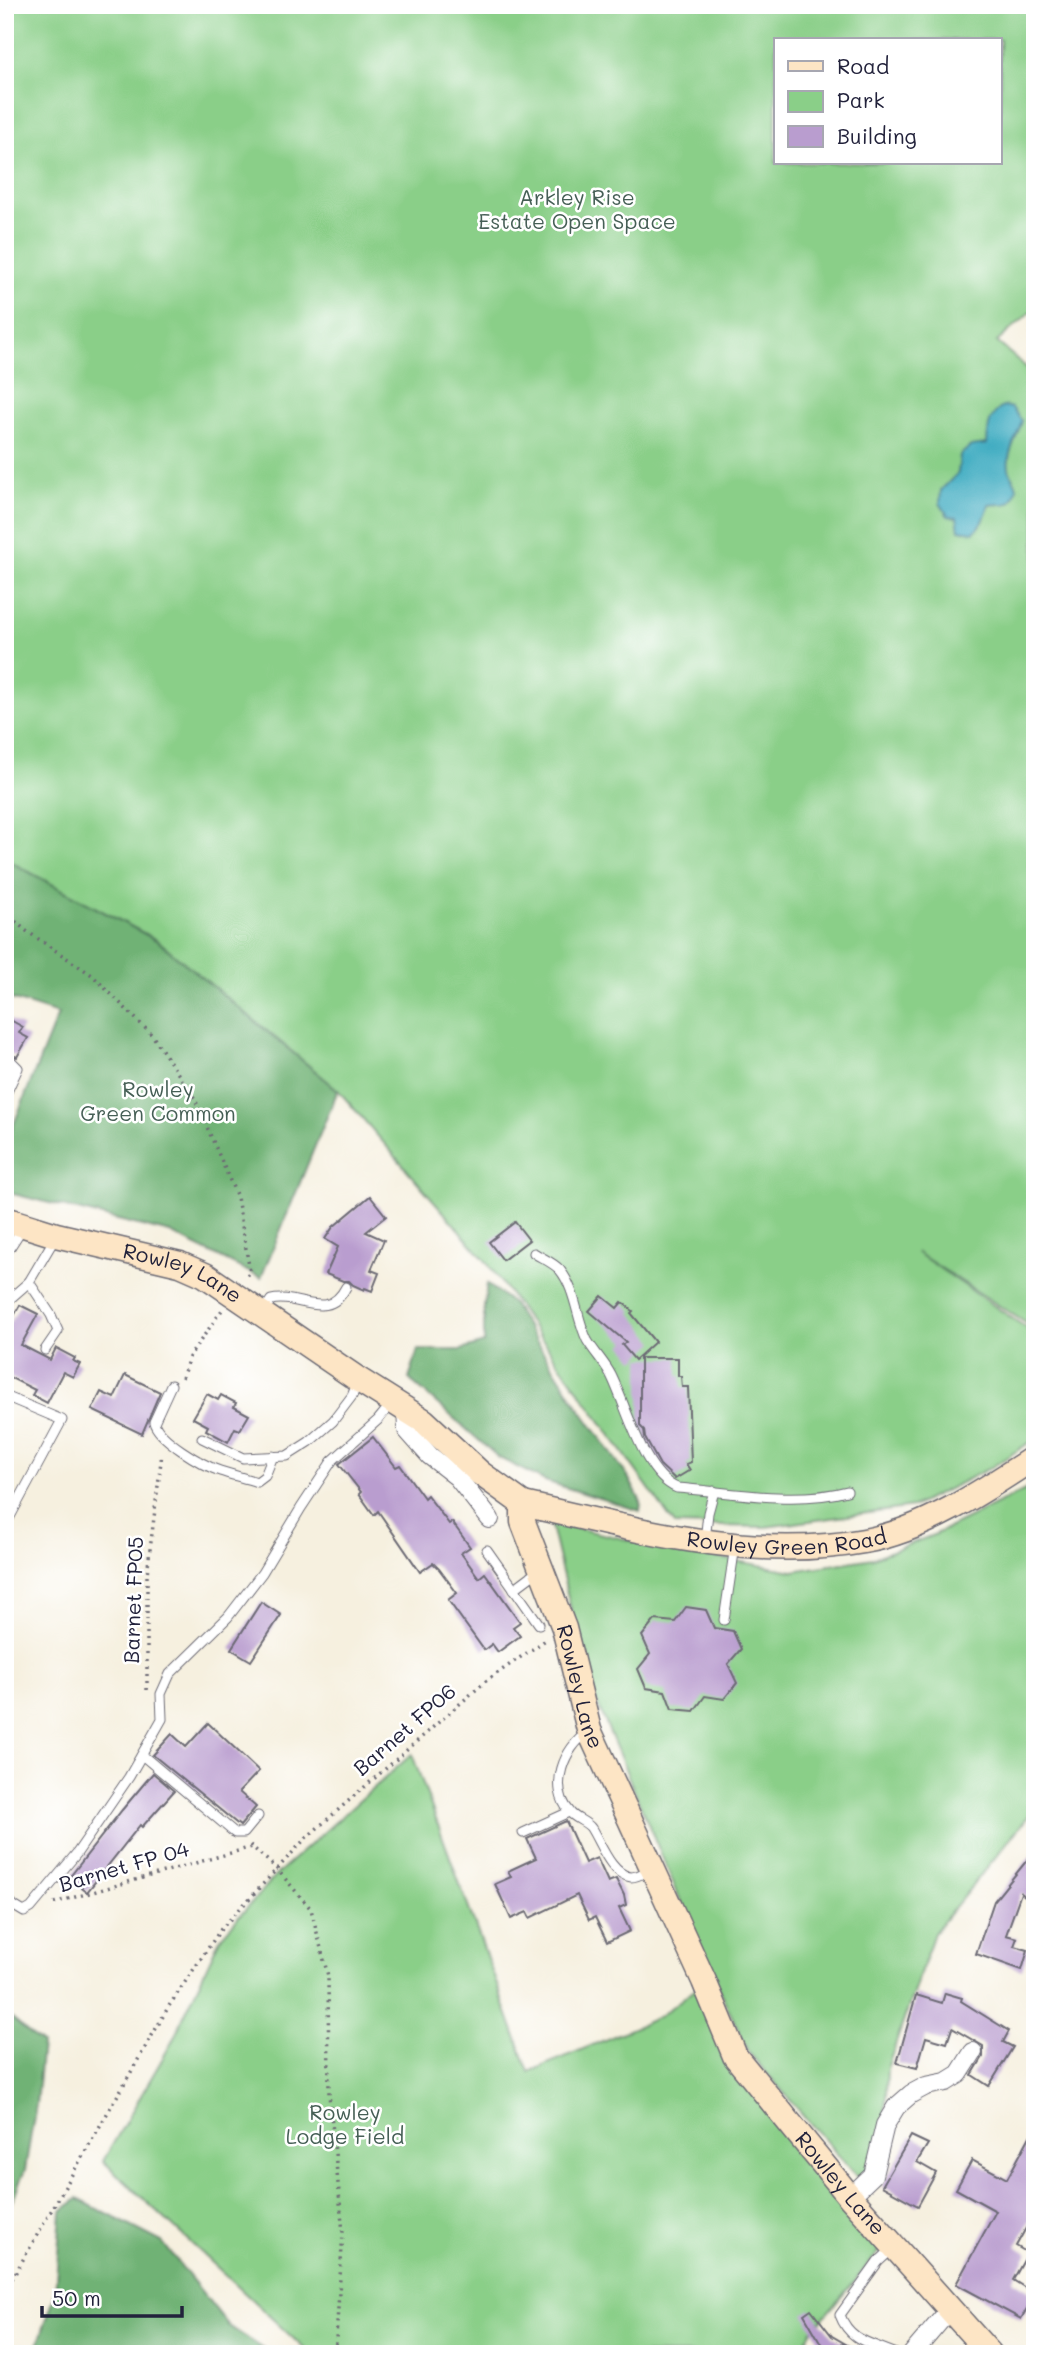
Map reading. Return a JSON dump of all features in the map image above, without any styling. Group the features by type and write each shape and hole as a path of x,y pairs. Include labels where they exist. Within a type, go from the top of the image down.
{"street":[{"name":"Rowley Lane","path":"14,1222 56,1235 180,1264 205,1275 359,1380 425,1421 480,1473 523,1504 523,1522 564,1628 589,1731 704,1981 735,2056 850,2197 990,2354"},
{"path":"400,1404 407,1430 430,1456 457,1477 490,1519"},
{"name":"Rowley Green Road","path":"523,1504 705,1542 774,1548 817,1546 865,1541 913,1526 963,1501 1034,1459"},
{"path":"850,2197 873,2175 885,2125 896,2107 926,2086 946,2082 959,2074 973,2052"},
{"path":"912,2354 951,2308"}],"lane":[{"path":"5,1059 18,1068 5,1096"},
{"path":"5,1255 14,1222"},
{"path":"5,1303 29,1282 56,1235"},
{"path":"534,1253 559,1268 572,1289 587,1339 610,1373 639,1441 667,1483 677,1488 811,1497 846,1491"},
{"path":"29,1282 58,1331 45,1350"},
{"path":"261,1314 271,1300 280,1298 305,1304 330,1305 341,1298 346,1287"},
{"path":"202,1438 243,1458 287,1456 309,1442 333,1421 352,1396 359,1380"},
{"path":"176,1384 154,1422 157,1430 175,1446 217,1470 257,1482 265,1476 273,1456"},
{"path":"5,1396 62,1420 5,1526"},
{"path":"5,1896 24,1912 31,1908 77,1853 110,1808 162,1719 161,1694 170,1674 228,1617 254,1584 332,1461 400,1404"},
{"path":"705,1542 714,1491"},
{"path":"724,1620 735,1546"},
{"path":"487,1550 539,1624"},
{"path":"514,1589 541,1568"},
{"path":"589,1731 571,1747 559,1782 562,1799 569,1812 590,1826 599,1847 612,1864 628,1876 634,1877 652,1868"},
{"path":"142,1755 236,1833 244,1833 258,1816"},
{"path":"523,1833 569,1812"},
{"path":"895,2246 878,2262 840,2315 846,2329 867,2344 896,2354"}],"path":[{"path":"5,912 25,930 92,975 152,1035 195,1099 237,1197 250,1272 195,1347 176,1384"},
{"name":"Barnet FP05","path":"147,1692 147,1574 164,1437"},
{"name":"Barnet FP06","path":"5,2291 169,2006 221,1929 306,1838 486,1681 564,1628"},
{"path":"236,1833 276,1868 311,1909 328,1976 329,2094 343,2232 335,2354"},
{"name":"Barnet FP 04","path":"24,1912 252,1847"}],"green space":[{"name":"Arkley Rise Estate Open Space","path":"5,5 1035,5 1035,308 997,342 1035,375 1035,1329 916,1252 1035,1334 1035,1439 992,1467 913,1507 765,1527 675,1525 485,1260 338,1090 157,940 5,860"},
{"name":"Rowley Green Common","path":"5,859 158,941 338,1090 261,1278 170,1233 5,1192 5,1146 58,1014 5,997"},
{"path":"487,1284 512,1303 578,1406 628,1477 641,1502 640,1511 545,1481 499,1458 409,1379 418,1350 461,1350 484,1343"},
{"path":"1027,1489 1035,1498 1035,1808 934,1933 887,2069 885,2125 868,2171 857,2177 750,2054 712,1975 588,1681 550,1522 668,1549 793,1571 873,1558 936,1534"},
{"name":"Rowley Lodge Field","path":"412,1754 529,2072 659,2017 696,1988 734,2069 881,2250 811,2332 798,2354 310,2354 103,2161 172,2042 220,1938 278,1873"},
{"path":"5,2013 42,2044 25,2170 5,2217"},
{"path":"78,2199 162,2242 229,2326 271,2354 35,2354 55,2294 61,2211"}],"water":[{"path":"1004,406 1012,408 1022,421 1009,460 1010,472 1017,488 1015,494 1011,502 989,505 983,522 974,532 959,530 957,517 948,516 940,503 941,490 958,473 960,455 971,446 987,444 992,418"}],"building":[{"path":"5,1017 23,1027 19,1033 28,1038 17,1057 5,1052"},
{"path":"370,1196 386,1216 366,1232 384,1240 371,1270 379,1273 372,1291 326,1274 338,1247 325,1239 333,1227"},
{"path":"515,1222 529,1240 503,1260 489,1242"},
{"path":"602,1296 617,1308 622,1302 633,1311 631,1313 655,1342 635,1360 622,1345 626,1342 589,1311"},
{"path":"20,1305 38,1314 21,1345 50,1360 56,1348 75,1358 73,1361 80,1364 73,1377 63,1372 47,1403 32,1395 35,1390 5,1375 5,1332"},
{"path":"640,1358 678,1358 678,1376 681,1376 682,1387 688,1387 691,1462 686,1464 690,1470 675,1479 660,1465 640,1426"},
{"path":"125,1375 160,1392 142,1434 92,1410 101,1392 114,1398"},
{"path":"207,1394 218,1400 221,1395 236,1403 234,1407 249,1415 240,1430 235,1428 228,1442 206,1430 208,1426 193,1418"},
{"path":"373,1437 396,1467 400,1465 424,1498 427,1495 449,1524 452,1522 470,1547 461,1553 479,1578 485,1573 520,1622 513,1627 520,1636 498,1652 492,1644 484,1650 448,1600 457,1593 439,1569 433,1563 420,1572 378,1511 374,1515 359,1494 361,1492 339,1464"},
{"path":"261,1602 281,1615 251,1661 231,1649"},
{"path":"686,1607 706,1610 714,1628 733,1631 741,1649 728,1664 737,1683 724,1699 705,1696 694,1711 672,1709 665,1691 646,1688 638,1669 650,1654 642,1636 655,1620 675,1622"},
{"path":"208,1723 259,1771 239,1792 256,1807 240,1826 153,1755 172,1734 186,1747"},
{"path":"153,1773 174,1791 142,1827 140,1825 87,1892 69,1878"},
{"path":"566,1821 585,1863 597,1858 608,1882 616,1879 624,1895 626,1905 619,1908 630,1931 607,1942 595,1917 589,1920 577,1895 530,1918 527,1912 511,1919 495,1884 511,1877 508,1871 536,1858 527,1839"},
{"path":"1032,1854 1030,1865 1035,1869 1035,1904 1021,1893 1006,1935 1017,1938 1014,1946 1028,1950 1022,1970 976,1954 994,1901"},
{"path":"945,1993 962,1998 961,2001 1009,2031 1003,2042 1013,2047 989,2086 972,2075 983,2057 983,2046 952,2028 947,2043 926,2037 917,2068 897,2063 916,1995 942,2003"},
{"path":"1035,2127 1035,2212 1016,2246 1028,2253 1013,2280 1035,2294 1021,2319 956,2284 996,2211 956,2189 972,2160 1007,2179"},
{"path":"911,2136 928,2144 917,2162 936,2173 918,2206 882,2186"},
{"path":"811,2309 832,2336 863,2354 827,2354 804,2314"}]}
